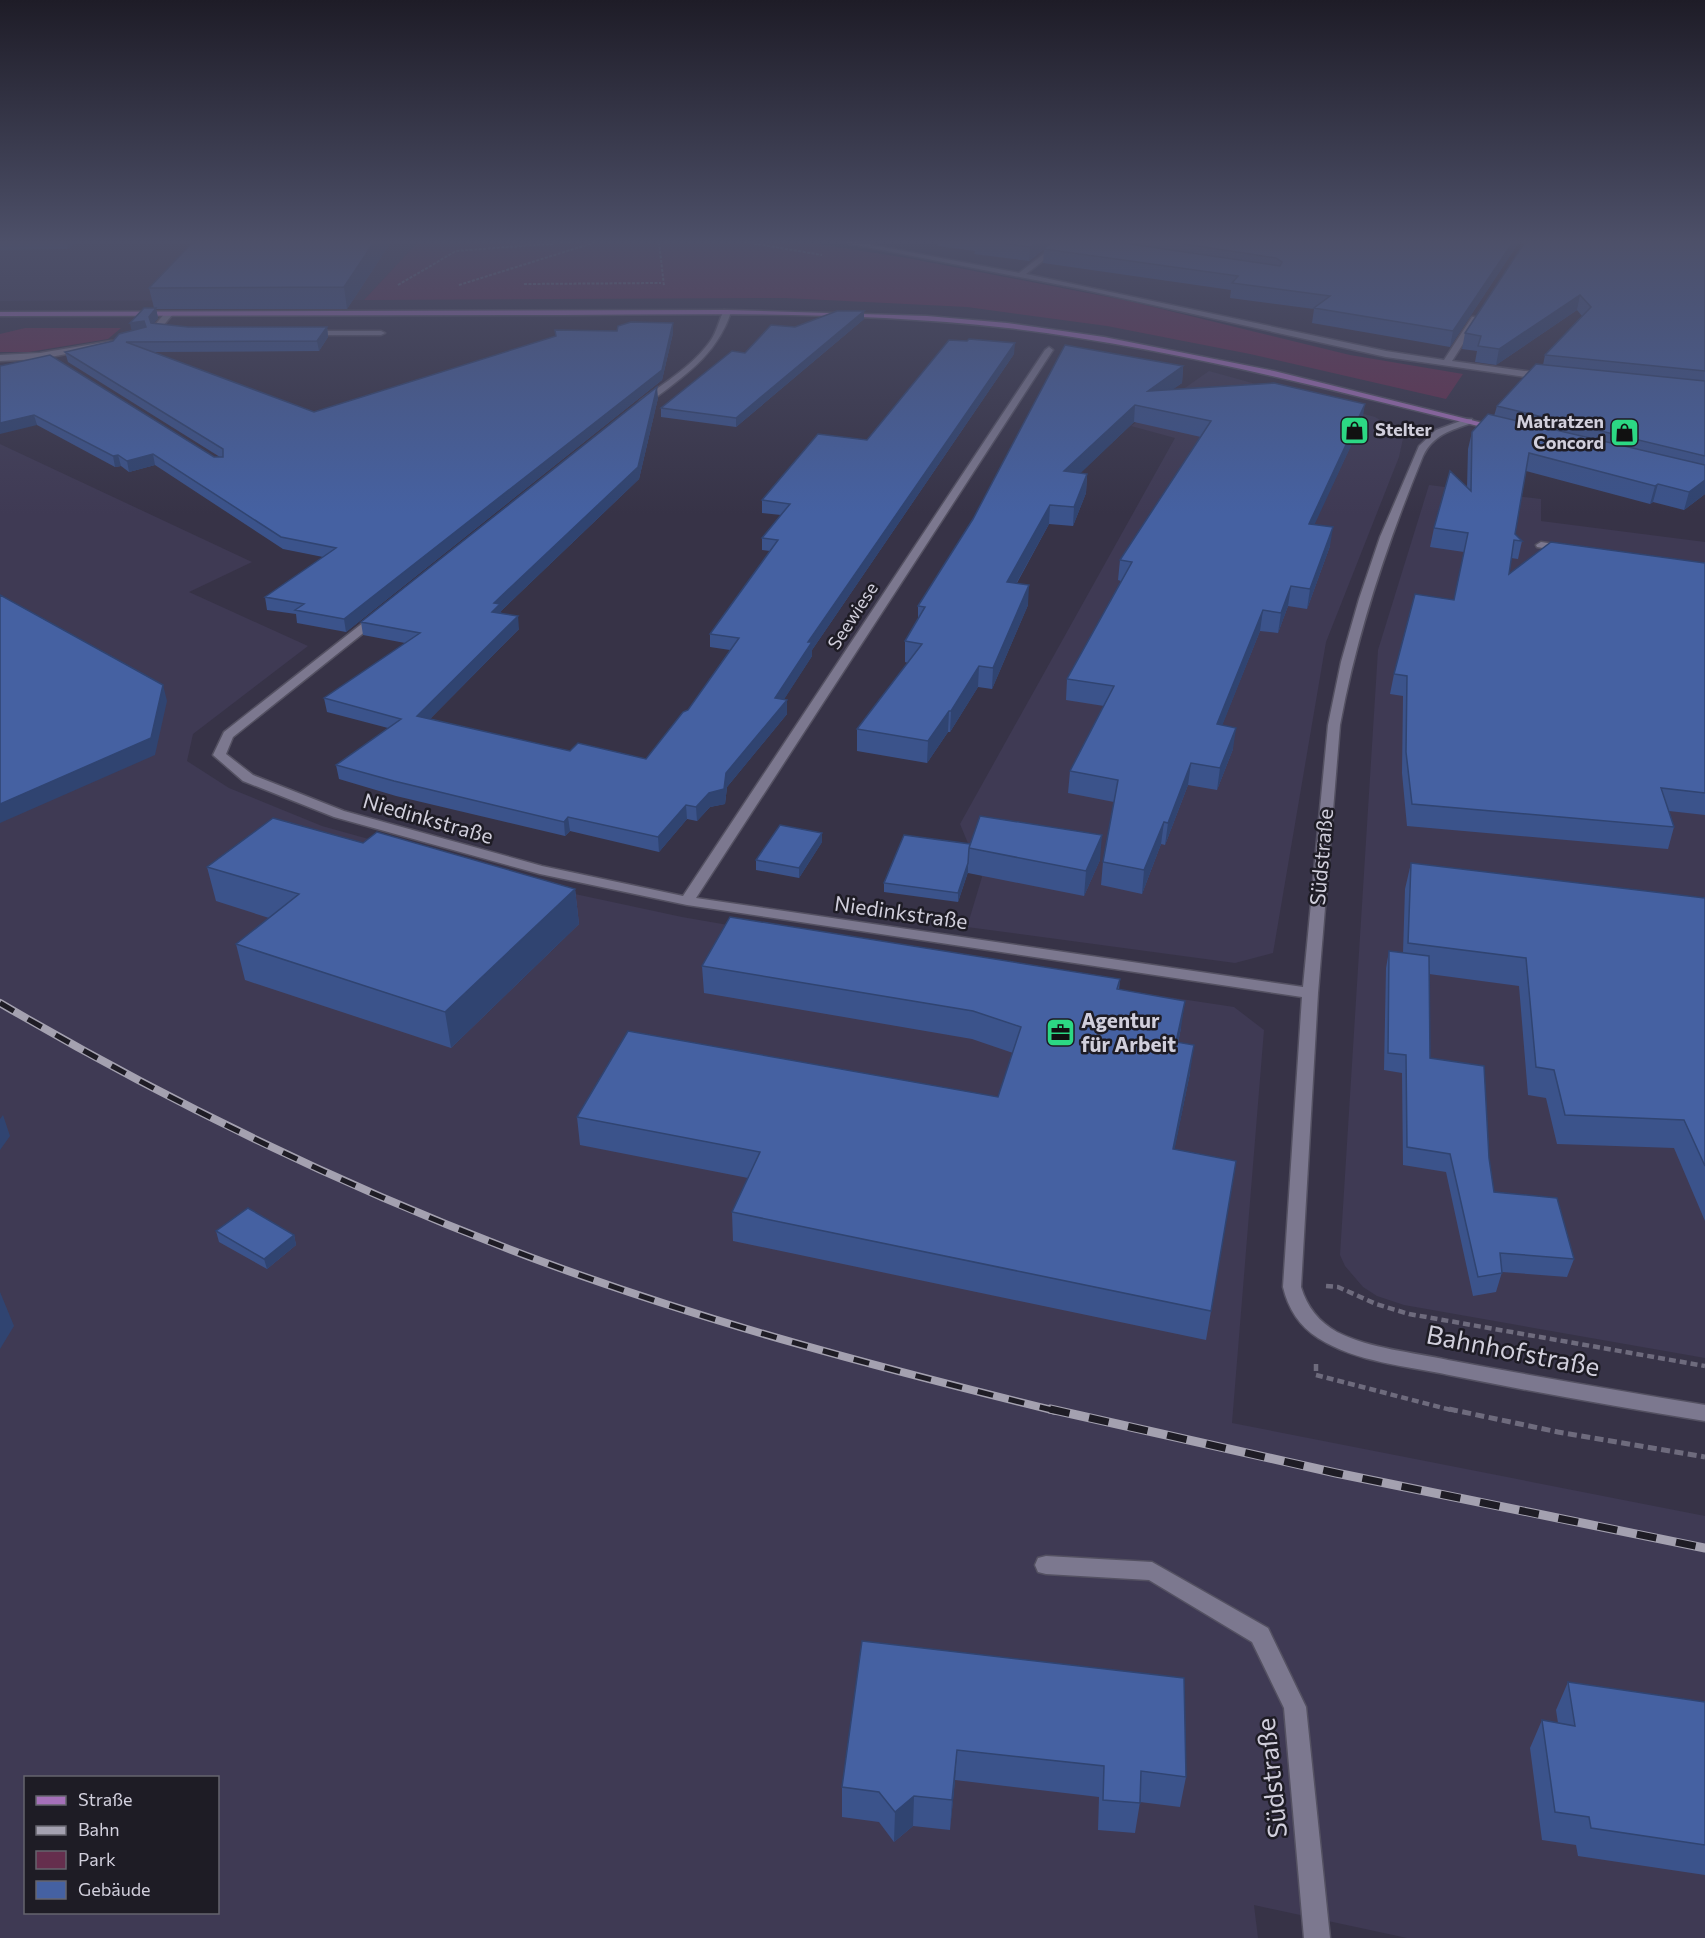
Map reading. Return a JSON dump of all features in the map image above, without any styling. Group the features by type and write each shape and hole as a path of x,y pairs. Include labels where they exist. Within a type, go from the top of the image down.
{"main road":[{"path":"1057,332 1214,360 1513,432"}],"street":[{"path":"632,412 705,353 719,332"},
{"path":"1285,332 1446,364 1557,378"},
{"path":"1446,364 1467,332"},
{"path":"298,333 381,333"},
{"path":"0,358 40,356 125,340"},
{"name":"Seewiese","path":"687,901 1049,350"},
{"path":"40,356 56,360"},
{"name":"Südstraße","path":"1316,1327 1302,1314 1295,1302 1292,1287 1310,993 1334,725 1351,646 1393,516 1425,446 1436,435 1469,421"},
{"path":"1540,545 1576,550"},
{"name":"Niedinkstraße","path":"384,611 228,735 219,755 248,778 339,814 540,870 687,901 1310,993"},
{"name":"Bahnhofstraße","path":"1316,1327 1333,1338 1409,1359 1484,1375 1705,1413"},
{"name":"Südstraße","path":"1046,1565 1152,1571 1260,1635 1295,1707 1317,1938"}],"path":[{"path":"1292,1287 1338,1287 1376,1304 1409,1314 1705,1366"},
{"path":"1316,1327 1316,1375 1447,1410 1544,1430 1705,1457"}],"shaded area":[{"path":"1209,371 1375,417 1404,434 1399,457 1326,642 1273,953 1235,963 967,927 982,877 960,824 1175,438 1131,426"},
{"path":"0,444 252,562 189,592 308,646 193,734 187,761 229,788 322,826 533,885 682,917 956,965 1234,1007 1264,1030 1232,1423 1705,1516 1705,1938 1407,1938 1254,1905 1258,1938 0,1938"},
{"path":"1429,485 1541,499 1541,521 1705,542 1705,1358 1404,1305 1377,1296 1363,1287 1345,1266 1340,1255 1378,650"}],"green space":[{"path":"116,332 108,339 29,352 0,352 0,334"},
{"path":"1140,332 1258,332 1350,355 1463,374 1446,399 1250,354"}],"building":[{"path":"323,332 317,341 126,342 314,412 556,336 555,332 671,332 662,370 344,619 295,610 304,604 265,597 336,548 281,537 153,454 127,461 34,415 0,423 0,366 50,355 214,457 223,457 223,449 65,352 113,341 119,334"},
{"path":"764,332 838,332 736,418 661,408 732,351 745,353"},
{"path":"1524,332 1499,349 1478,346 1481,336 1465,333"},
{"path":"1567,332 1705,332 1705,371 1545,355"},
{"path":"969,339 1015,343 808,642 812,642 775,698 787,700 726,773 724,789 709,793 696,807 686,805 658,837 568,817 564,822 336,765 401,719 324,698 420,633 361,622 657,387 638,467 494,603 500,604 492,612 518,616 417,716 570,751 578,743 646,759 683,712 688,710 739,638 710,634 778,540 762,538 790,504 762,500 818,434 867,440 949,340 967,341"},
{"path":"1065,345 1183,366 1148,391 1274,383 1365,404 1309,524 1333,527 1310,589 1291,586 1281,613 1263,610 1217,724 1236,728 1220,768 1191,763 1168,823 1164,822 1144,870 1103,862 1118,780 1070,771 1114,686 1067,679 1132,562 1120,560 1211,421 1135,405 1064,471 1087,474 1074,507 1050,505 1007,582 1029,585 993,668 979,666 951,711 928,741 857,729 922,644 905,641 925,607 918,606 973,519"},
{"path":"1536,364 1705,381 1705,456 1497,406"},
{"path":"1488,414 1705,465 1705,480 1689,492 1658,484 1655,486 1529,453 1515,534 1522,541 1514,540 1509,574 1551,542 1705,563 1705,793 1661,788 1674,827 1412,804 1406,752 1407,676 1394,674 1415,594 1454,600 1468,533 1434,528 1450,471 1471,491 1472,432"},
{"path":"0,595 163,685 151,738 0,804"},
{"path":"980,816 1102,835 1086,871 969,848"},
{"path":"273,818 363,843 377,832 575,889 445,1012 236,944 299,894 207,867"},
{"path":"780,825 822,833 799,868 756,860"},
{"path":"904,835 970,844 968,863 958,893 884,883"},
{"path":"1411,863 1705,898 1705,1166 1684,1120 1565,1115 1554,1070 1536,1067 1526,958 1408,943"},
{"path":"730,917 1120,979 1117,989 1185,1001 1176,1042 1194,1045 1173,1149 1236,1161 1211,1311 732,1212 760,1152 577,1117 628,1031 998,1097 1021,1027 973,1011 702,966"},
{"path":"1389,951 1429,956 1430,1058 1484,1066 1489,1158 1494,1192 1557,1198 1574,1259 1500,1253 1502,1273 1478,1277 1450,1154 1407,1147 1406,1055 1388,1053"},
{"path":"248,1208 294,1235 264,1259 216,1231"},
{"path":"862,1641 1184,1678 1186,1777 1141,1771 1140,1803 1103,1800 1104,1766 957,1750 952,1800 914,1796 895,1812 879,1792 842,1787"},
{"path":"1568,1682 1705,1702 1705,1845 1591,1828 1589,1817 1555,1812 1542,1720 1575,1726"}],"railway":[{"path":"0,1003 199,1112 335,1177 475,1236 609,1285 735,1326 863,1362 1056,1411"},
{"path":"1050,1409 1336,1473 1705,1548"}],"place":[{"name":"Stelter","path":"1354,430"},
{"name":"Matratzen Concord","path":"1625,432"},
{"name":"Agentur für Arbeit","path":"1060,1033"}]}
